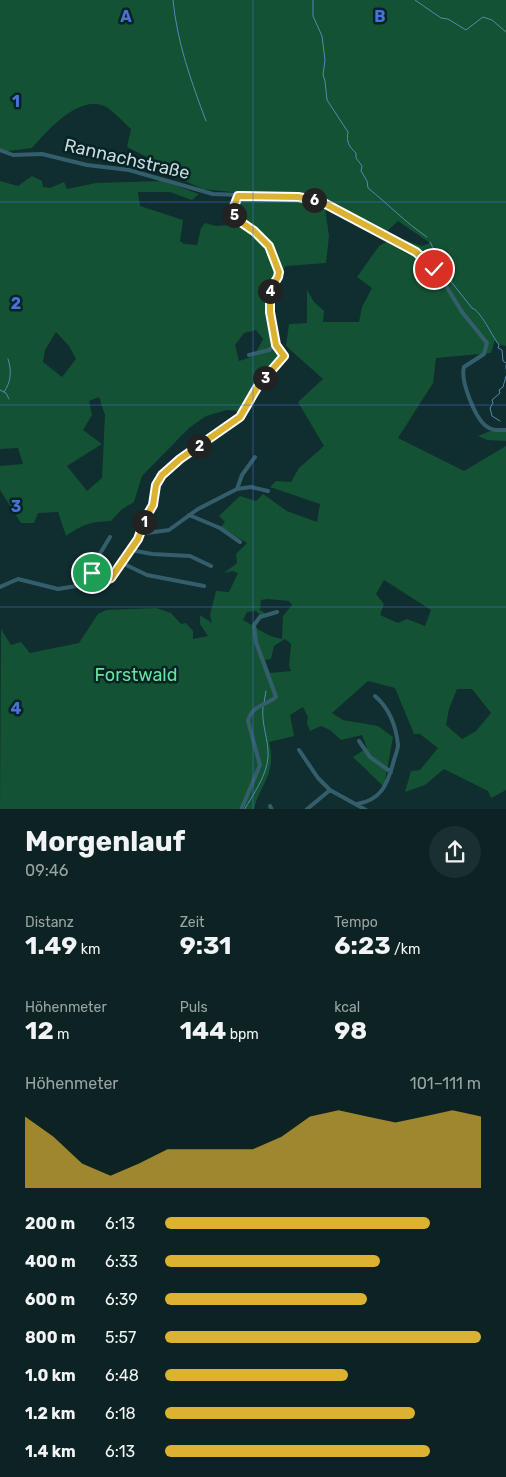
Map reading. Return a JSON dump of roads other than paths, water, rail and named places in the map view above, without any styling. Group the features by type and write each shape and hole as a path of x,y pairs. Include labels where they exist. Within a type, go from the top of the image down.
{"street":[{"name":"Rannachstraße","path":"0,150 13,155 42,154 88,165 121,168 161,178 205,193 238,196 298,197 320,201 424,258 443,281 462,312 487,343 486,352 464,367 463,379 475,410 484,424 494,430 506,430"},
{"path":"0,586 18,579 58,588 93,585 107,581 122,563 140,534 153,505 156,485 162,475 180,459 240,417 258,386 284,356 276,345 270,317 269,293 279,272 269,246 254,231 235,218 233,209 238,196"},
{"path":"249,355 269,350 276,345"},
{"path":"237,489 242,475 255,457"},
{"path":"140,534 169,530 188,515 237,489 251,487 268,491"},
{"path":"188,515 220,528 240,542"},
{"path":"93,585 95,562 110,537"},
{"path":"131,550 152,554 190,556 211,566"},
{"path":"122,563 147,575 204,586"},
{"path":"241,809 260,765 248,721 249,716 254,709 276,697 253,630 260,617 277,612"},
{"path":"357,804 373,799 383,792 391,772 398,745 390,715 384,704 375,696"},
{"path":"359,741 370,757 391,772"},
{"path":"300,750 318,778 330,790 364,809"},
{"path":"307,809 330,790"}],"waterway":[{"path":"173,0 181,46 206,121"},
{"path":"313,0 313,16 322,36 325,60 323,75 327,100 348,132 349,144 362,166 361,171 367,181 368,188 427,237"},
{"path":"415,0 441,18 448,19 466,30 483,17 492,20 506,32"},
{"path":"430,242 449,279 486,324 499,345 498,348 502,350 503,361 506,363"},
{"path":"4,392 10,376 8,359"},
{"path":"500,421 492,416 490,408 493,403 492,400 500,393 499,390 503,387 506,376"},
{"path":"0,390 6,393 9,399"},
{"path":"264,703 266,691"},
{"path":"245,809 259,785 267,764 268,751 263,707"}],"park label":[{"name":"Forstwald","path":"136,675"}]}
